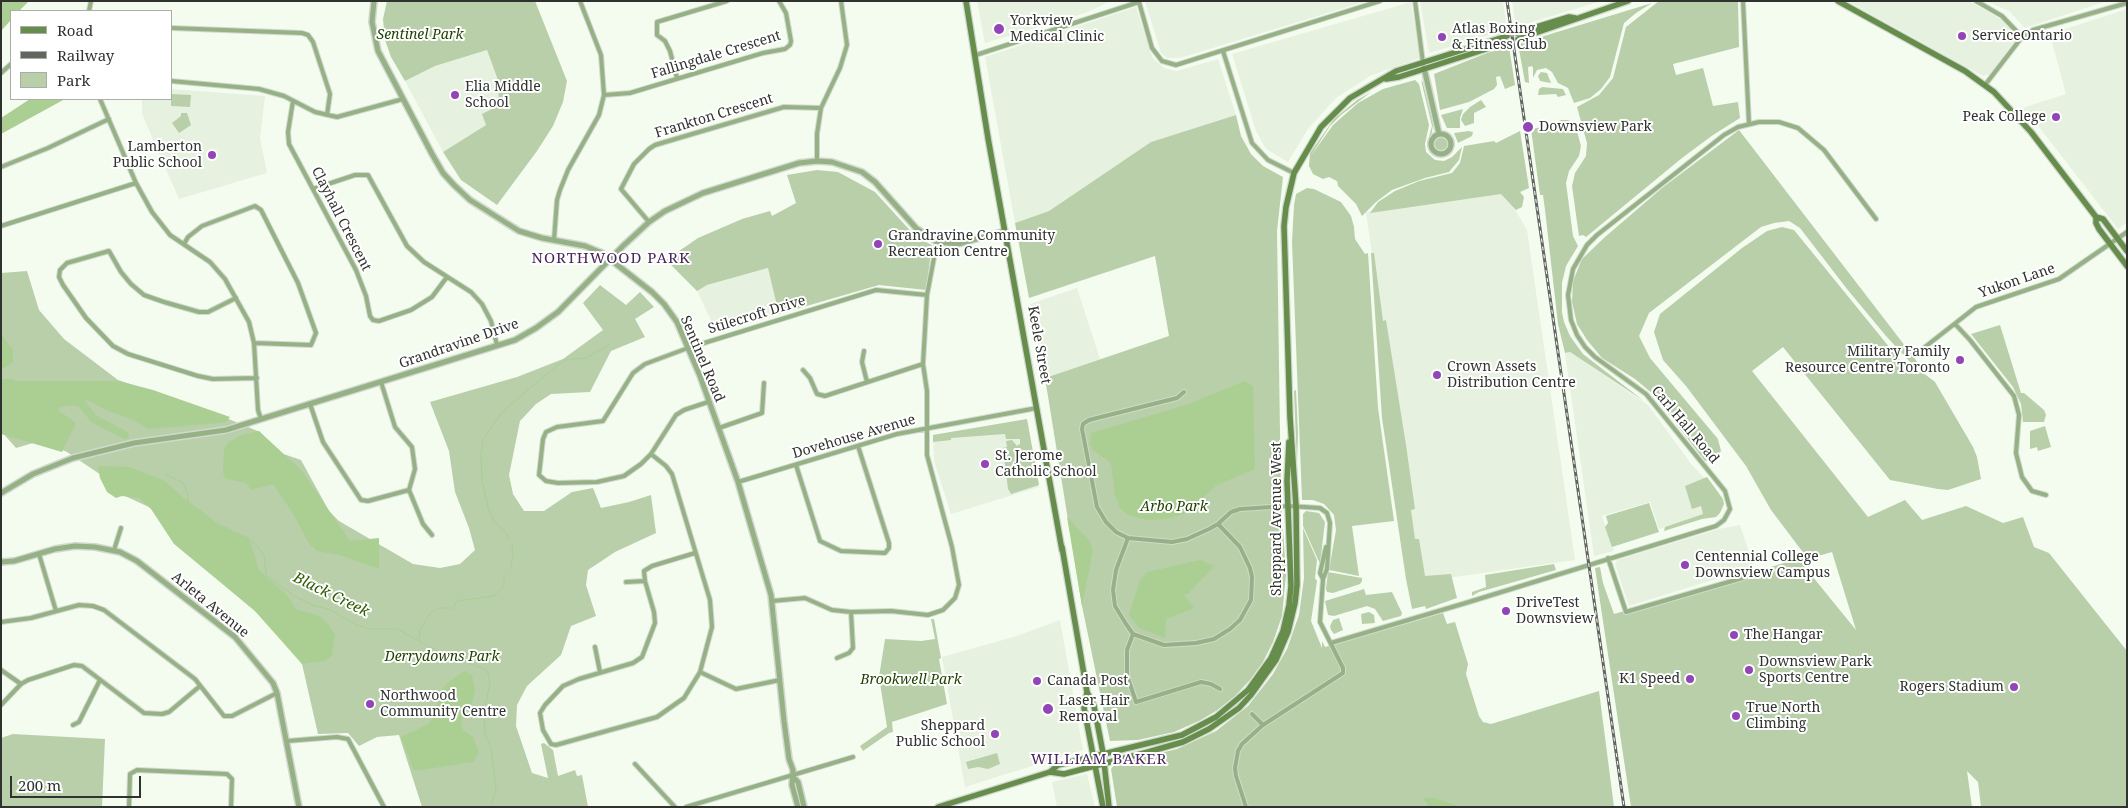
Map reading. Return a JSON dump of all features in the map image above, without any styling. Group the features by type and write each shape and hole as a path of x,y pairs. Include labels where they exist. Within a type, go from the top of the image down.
{"main road":[{"name":"Keele Street","path":"966,1 988,138 1087,692"},
{"path":"1518,36 1571,22 1575,18 1628,1"},
{"path":"1838,1 1943,58 1985,85 2011,109 2031,132 2096,217 2103,219 2127,251"},
{"name":"Sheppard Avenue West","path":"1050,772 1064,774 1166,747 1209,729 1239,708 1266,676 1284,643 1295,603 1296,506 1290,417 1284,226 1286,207 1294,173 1310,144 1335,111 1350,98 1383,79 1399,77 1424,65 1508,39"},
{"path":"2096,217 2096,223 2127,266"},
{"name":"Sheppard Avenue West","path":"938,807 1050,772 1058,765 1182,735 1200,727 1233,705 1260,675 1279,640 1289,605 1291,569 1288,506 1290,417"},
{"path":"1087,692 1094,706 1103,753 1109,807"},
{"path":"1087,692 1084,708 1103,807"}],"street":[{"name":"Sentinel Road","path":"374,1 372,22 375,42 383,62 443,173 458,190 515,229 591,248 610,259 648,288 664,304 677,322 738,482 772,601 792,785 798,807"},
{"path":"554,240 560,190 568,170 599,115 604,95 601,55 580,1"},
{"path":"677,78 670,51 665,41 657,35 657,22 727,1"},
{"name":"Fallingdale Crescent","path":"604,95 630,93 677,78 788,48 791,41 786,13 779,1"},
{"path":"817,161 817,134 821,108 840,68 847,45 841,1"},
{"path":"976,55 1139,2 1152,48 1162,61 1176,65 1380,1"},
{"path":"1415,1 1424,65 1439,134"},
{"path":"1743,1 1749,124"},
{"path":"1976,1 2002,16 2022,37"},
{"path":"1985,85 2022,37 2033,30 2127,3"},
{"path":"172,28 302,33 308,35 313,42 329,90 330,100 327,116"},
{"path":"1223,51 1252,143 1268,160 1294,173"},
{"path":"172,81 259,88 284,96 327,116 337,117 402,99"},
{"path":"100,100 136,183 152,212 170,235 210,262 225,279 249,322 254,344 258,410 262,418"},
{"name":"Clayhall Crescent","path":"293,100 288,140 356,270 366,296 370,316 373,320 379,321 400,314 423,303 432,297 447,277"},
{"name":"Frankton Crescent","path":"649,222 620,189 634,164 655,145 784,107 821,108"},
{"path":"1,167 48,148 109,119"},
{"name":"Carl Hall Road","path":"1331,643 1716,526 1727,515 1730,504 1725,491 1646,394 1595,356 1582,342 1571,320 1568,304 1568,286 1573,269 1580,254 1597,235 1724,135 1749,124 1759,122 1779,122 1794,126 1807,134 1828,155 1876,219"},
{"path":"1439,134 1446,135 1451,141 1451,148 1443,155 1433,151 1430,144 1433,138 1439,134"},
{"name":"Grandravine Drive","path":"1,493 33,474 73,458 134,443 208,434 515,340 545,322 649,222 666,211 703,192 799,163 817,161 846,165 862,172 881,187 916,228 937,242"},
{"path":"313,189 355,175 368,175 407,246 424,262 471,292 482,304 491,321 497,345"},
{"path":"1,226 136,183"},
{"path":"184,244 188,237 202,226 255,206 261,210 298,283 316,333 311,345 254,344"},
{"path":"772,601 805,598 832,610 851,612 883,611 928,615 944,610 956,596 959,586 948,529 928,461 927,391 923,364 927,295 937,242 958,244 1005,231"},
{"name":"Yukon Lane","path":"1925,347 1976,307 2059,279 2127,232"},
{"path":"236,298 208,312 199,312 144,295 121,272 109,251 67,262 60,270 59,277 86,318 113,346 128,354 213,379 257,378"},
{"name":"Stilecroft Drive","path":"708,402 684,410 676,416 651,454 641,464 626,474 609,480 552,483 542,479 539,475 543,439 548,430 557,426 603,421 635,370 645,364 688,348 876,290 927,295"},
{"path":"1954,324 1970,340 2014,396 2019,413 2016,453 2022,477 2032,491 2046,495"},
{"path":"864,351 862,362 867,382"},
{"path":"803,370 810,378 817,394 824,396 923,364"},
{"path":"381,382 395,427 410,444 413,452 415,469 409,490 422,524 432,535"},
{"path":"719,428 762,412 764,382"},
{"path":"1184,392 1177,398 1089,420 1082,426 1098,507 1111,527 1128,538 1172,542 1187,539 1218,524 1235,510 1252,507 1288,506 1320,508 1326,513 1330,523 1329,536 1320,573 1323,579 1320,622 1343,668 1343,673 1263,726 1242,744 1236,760 1236,776 1246,807"},
{"path":"310,404 320,436 360,500 368,501 409,490"},
{"name":"Dovehouse Avenue","path":"738,482 896,434 1037,408"},
{"path":"796,465 820,541 841,551 885,553 889,548 889,543 858,446"},
{"path":"651,454 666,466 672,474 712,606 710,637 700,672 684,698 657,717 556,745 551,744 546,738 541,724 540,713 566,684 633,663 642,657 655,624 644,571 652,566 695,553"},
{"path":"1128,538 1115,576 1113,596 1118,611 1133,634 1169,646 1196,643 1218,637 1240,620 1251,600 1252,572 1240,547 1218,524"},
{"path":"114,550 121,528"},
{"name":"Arleta Avenue","path":"1,562 14,561 75,546 95,546 114,550 137,561 235,637 273,683 277,693 299,807"},
{"path":"39,554 56,611"},
{"path":"1608,558 1626,612 1763,572"},
{"path":"626,582 645,580"},
{"path":"1,622 24,620 81,605 99,608 195,679 224,716 228,717 277,693"},
{"path":"837,658 849,653 853,648 851,612"},
{"path":"1133,634 1128,650 1127,675 1136,702 1201,682 1211,684 1220,689"},
{"path":"595,647 600,672"},
{"path":"1,705 21,684 28,680 74,665 82,666 144,713 162,714 169,712 200,686"},
{"path":"1,670 21,684"},
{"path":"700,672 736,689 780,680"},
{"path":"73,725 79,722 100,680"},
{"path":"1252,714 1263,726"},
{"path":"286,741 337,737 348,739 384,807"},
{"path":"686,807 853,756"},
{"path":"635,764 675,807"},
{"path":"129,807 130,774 138,770 226,773 231,776 232,780 231,807"},
{"name":"Sentinel Road","path":"792,776 798,782 804,807"}],"shaded area":[{"path":"977,1 1111,1 1085,13 985,43"},
{"path":"1145,1 1367,1 1180,58 1167,58 1161,53"},
{"path":"1420,1 1503,1 1507,30 1429,53"},
{"path":"1512,1 1601,1 1516,27"},
{"path":"1848,1 1969,1 2002,20 2014,33 2016,39 1990,74 1983,76"},
{"path":"1986,1 2107,1 2025,28 2009,11"},
{"path":"1411,2 1420,58 1370,76 1336,98 1308,129 1288,162 1266,149 1256,131 1232,54"},
{"path":"1136,7 1152,57 1164,68 1177,71 1218,59 1236,115 1151,142 1049,211 1015,223 985,57"},
{"path":"2127,9 2127,222 2118,229 2036,123 2022,108 2066,94 2050,34"},
{"name":"Elia Middle School","path":"487,50 499,83 498,106 487,124 443,152 405,81 435,66"},
{"name":"Lamberton Public School","path":"172,89 265,96 260,138 267,173 179,199 142,114 142,100 172,100"},
{"path":"1504,191 1527,230 1575,560 1419,582 1366,212"},
{"path":"769,268 779,314 717,333 697,291 707,285"},
{"path":"1077,288 1100,359 1045,378 1030,304"},
{"path":"1570,352 1648,405 1692,465 1705,479 1685,486 1701,506 1703,514 1659,529 1650,502 1602,516 1614,551 1594,556 1565,353"},
{"name":"St. Jerome Catholic School","path":"1027,419 1039,487 951,514 934,461 933,435"},
{"name":"Centennial College Downsview Campus","path":"1740,525 1754,567 1629,606 1615,564 1617,560 1719,529"},
{"name":"Sheppard Public School","path":"1060,620 1083,750 965,787 942,657 1017,636"},
{"path":"1087,774 1095,807 1057,807 1052,782"}],"green space":[{"path":"1,1 29,1 20,10 10,10 10,21 1,31"},
{"name":"Sentinel Park","path":"387,1 535,1 567,81 563,102 553,126 497,205 461,180 443,152 486,125 482,114 498,106 499,83 487,50 435,66 405,81 391,57 385,40 383,19"},
{"path":"1659,1 1738,1 1739,47 1673,64 1676,75 1703,68 1713,106 1738,102 1740,118 1682,158 1586,237 1583,235 1579,236 1572,186 1575,173 1586,156 1587,143 1577,107 1599,95 1613,78 1626,27"},
{"path":"1652,3 1624,23 1610,77 1601,89 1590,98 1574,103 1568,88 1558,83 1552,72 1546,68 1537,70 1533,78 1533,68 1532,66 1528,67 1529,83 1525,82 1518,44"},
{"path":"1509,47 1515,85 1505,89 1500,76 1496,77 1497,85 1494,89 1469,102 1440,110 1434,74 1487,53"},
{"path":"1541,72 1547,73 1551,83 1540,81 1538,76"},
{"path":"1415,80 1419,84 1429,125 1425,144 1426,152 1435,160 1444,161 1452,157 1462,147 1459,160 1449,172 1425,178 1392,190 1362,216 1356,204 1338,186 1337,181 1329,177 1323,179 1313,174 1309,166 1310,153 1334,119 1357,100 1371,92 1330,126 1310,157 1333,125 1358,103 1383,89"},
{"path":"1421,80 1433,124 1428,143 1430,153 1427,144 1432,126"},
{"path":"1542,87 1563,89 1566,95 1558,97 1556,94 1538,95 1539,89"},
{"path":"172,94 191,95 190,107 171,106"},
{"path":"28,100 63,100 1,134 1,118"},
{"path":"1481,100 1486,107 1474,113 1474,123 1465,126 1461,120 1463,114"},
{"path":"1463,109 1460,118 1460,128 1447,128 1441,115"},
{"path":"181,113 187,113 191,125 179,133 172,123 181,116"},
{"name":"Arbo Park","path":"1236,115 1241,136 1251,154 1263,166 1283,177 1277,231 1281,499 1286,575 1282,616 1273,642 1263,662 1235,696 1216,711 1174,732 1138,740 1110,741 1082,606 1045,378 1169,336 1155,256 1029,298 1015,223 1049,211 1151,142"},
{"path":"1561,120 1568,120 1575,124 1581,146 1579,156 1569,171 1566,183 1573,236 1578,246 1566,266 1562,283 1564,322 1570,336 1583,354 1644,401 1570,352 1565,353 1558,324 1543,195 1540,195 1531,129 1549,126"},
{"path":"1739,130 1922,368 1912,364 1886,336 1800,228 1789,221 1761,227 1649,313 1639,336 1650,358 1718,439 1721,451 1716,457 1705,461 1653,394 1635,379 1602,358 1587,340 1577,324 1572,302 1573,281 1582,259 1605,237 1662,188"},
{"path":"1520,131 1529,188 1520,192 1524,197 1522,207 1516,210 1501,194 1370,213 1378,202 1395,191 1419,181 1452,173 1460,163 1464,146 1494,141 1496,143"},
{"path":"1473,132 1472,136 1458,143 1454,133"},
{"path":"1438,137 1444,137 1448,144 1444,151 1438,151 1434,147 1434,141"},
{"path":"817,170 838,172 875,192 916,237 932,245 926,290 879,285 779,314 768,268 707,285 697,291 666,260 698,238 742,219 770,211 772,216 796,203 787,175"},
{"path":"1307,188 1314,189 1341,202 1351,216 1355,239 1365,254 1368,253 1378,408 1394,521 1352,526 1359,576 1329,570 1336,530 1334,515 1324,504 1313,500 1302,500 1292,242 1296,194"},
{"path":"1782,227 1794,230 1903,364 1926,375 1935,382 1973,447 1981,479 1948,490 1890,480 1783,347 1752,371 1868,517 1905,500 1922,520 1966,506 2003,523 2023,517 2034,547 2049,553 2127,651 2127,807 1981,807 1978,782 1967,771 1972,807 1631,807 1595,568 1600,567 1603,583 1614,614 1784,563 1795,555 1856,630 1832,552 1808,559 1771,510 1746,466 1686,386 1663,360 1654,332 1660,314 1742,248 1767,231"},
{"path":"1371,253 1374,253 1383,321 1386,320 1406,445 1415,509 1411,510 1415,539 1419,539 1425,576 1451,574 1457,598 1426,609 1425,606 1412,609 1406,579 1382,418"},
{"name":"Derrydowns Park","path":"27,271 39,310 64,339 118,380 219,415 260,432 269,449 301,460 329,511 339,521 413,564 440,568 460,564 475,550 455,492 449,451 430,402 517,377 563,359 603,330 583,303 600,285 626,305 640,292 654,307 635,319 645,337 611,351 590,392 551,394 536,404 520,421 509,475 513,494 524,511 544,511 572,492 593,488 601,508 651,495 656,533 615,552 588,570 586,585 596,616 571,626 561,655 527,686 517,705 516,726 532,773 548,778 541,744 544,743 553,750 558,776 575,770 577,776 582,775 588,807 422,807 399,735 377,737 359,746 348,733 318,734 302,664 275,628 179,547 151,508 125,496 119,496 107,479 67,452 40,441 16,448 1,431 1,273"},
{"path":"2000,325 2021,393 2024,393 2044,410 2046,415 2044,422 2023,422 2021,404 2013,387 1971,334"},
{"path":"1,334 13,350 13,362 1,370"},
{"path":"1,381 119,381 153,390 230,417 226,422 148,429 133,420 106,410 89,401 60,399 59,411 76,423 62,452 1,434"},
{"name":"Arbo Park","path":"1245,381 1253,386 1255,469 1217,485 1186,513 1167,519 1147,520 1131,516 1123,511 1115,495 1111,463 1093,450 1090,444 1091,433 1186,405"},
{"path":"1296,390 1298,433 1297,464 1294,391"},
{"path":"1027,419 1039,485 1011,494 1008,489 1003,448 1007,447 1006,441 1012,440 1017,446 1020,444 1020,439 1006,439 1005,434 951,438 951,440 933,442 933,435"},
{"path":"2045,426 2051,447 2038,451 2037,447 2030,449 2030,431"},
{"path":"259,431 302,471 350,541 379,538 379,569 340,555 317,551 308,542 292,512 273,484 251,490 246,483 226,479 223,473 224,449 229,442 239,436"},
{"path":"99,466 130,467 165,481 217,523 249,538 259,570 286,594 296,609 320,616 329,625 335,635 332,656 325,661 302,664 254,610 174,544 151,509 139,498 122,496 116,498 107,492 100,478"},
{"path":"1707,477 1723,499 1724,504 1720,513 1716,517 1702,519 1664,531 1665,527 1703,514 1701,506 1692,509 1685,486"},
{"path":"1649,503 1659,532 1612,547 1605,527 1608,523 1606,516"},
{"path":"1306,511 1319,513 1325,522 1320,564 1303,526 1303,514"},
{"path":"1067,517 1089,540 1093,550 1082,606"},
{"path":"1303,528 1317,560 1315,578 1317,581 1311,621 1322,648 1322,641 1325,647 1443,613 1447,624 1455,622 1468,664 1466,674 1479,716 1483,722 1491,724 1599,691 1614,807 1117,807 1111,769 1115,764 1177,749 1216,731 1248,706 1273,674 1287,649 1299,615 1304,578"},
{"path":"1200,560 1214,566 1189,593 1184,595 1194,608 1166,619 1165,638 1139,628 1129,615 1140,580 1147,572"},
{"path":"1554,564 1556,570 1479,592 1472,596 1472,592 1486,587 1485,575"},
{"path":"1328,572 1362,578 1362,581 1360,584 1333,593 1327,592"},
{"path":"1364,589 1366,595 1392,592 1402,613 1401,616 1383,621 1375,609 1367,606 1334,616 1328,615 1325,601"},
{"path":"1369,612 1374,615 1375,623 1362,624 1361,614"},
{"path":"1339,618 1343,630 1334,634 1330,626 1333,620"},
{"name":"Brookwell Park","path":"931,619 934,619 947,704 892,722 893,732 863,751 860,746 887,727 879,677 885,639 921,641 935,639"},
{"path":"464,671 472,675 475,691 471,706 463,715 461,723 463,730 473,737 479,752 473,762 414,771 401,737 428,724 432,719 442,689"},
{"path":"13,734 105,739 102,807 1,807 1,738"},
{"path":"997,753 1000,764 988,769 978,767 968,769 966,762"},
{"path":"1423,798 1434,798 1461,807 1429,807"}],"waterway":[{"path":"509,539 506,533 494,521 489,511 482,481 481,455 483,440 502,412 555,367 566,360 586,358 610,344"},
{"name":"Black Creek","path":"1,383 11,383 34,402 59,403 75,401 82,404 94,419 125,435"},
{"name":"Black Creek","path":"165,474 183,483 188,495 189,508 209,519 219,528 248,538 258,547 264,555 266,575 294,596 313,605 331,610 356,625 370,629 397,629 441,653 485,669 490,683 484,713 485,733 491,749 496,789 491,807"},
{"path":"510,569 513,557 512,544"},
{"path":"419,640 420,631 430,613 438,608 453,608 457,601 493,596 504,586 504,578"}],"railway":[{"path":"1507,1 1624,807"}],"place":[{"name":"Yorkview Medical Clinic","path":"999,29"},
{"name":"ServiceOntario","path":"1962,36"},
{"name":"Atlas Boxing & Fitness Club","path":"1442,37"},
{"name":"Elia Middle School","path":"455,95"},
{"name":"Peak College","path":"2056,117"},
{"name":"Downsview Park","path":"1528,127"},
{"name":"Lamberton Public School","path":"212,155"},
{"name":"Grandravine Community Recreation Centre","path":"878,244"},
{"name":"Military Family Resource Centre Toronto","path":"1960,360"},
{"name":"Crown Assets Distribution Centre","path":"1437,375"},
{"name":"St. Jerome Catholic School","path":"985,464"},
{"name":"Centennial College Downsview Campus","path":"1685,565"},
{"name":"DriveTest Downsview","path":"1506,611"},
{"name":"The Hangar","path":"1734,635"},
{"name":"Downsview Park Sports Centre","path":"1749,670"},
{"name":"K1 Speed","path":"1690,679"},
{"name":"Canada Post","path":"1037,681"},
{"name":"Rogers Stadium","path":"2014,687"},
{"name":"Northwood Community Centre","path":"370,704"},
{"name":"Laser Hair Removal","path":"1048,709"},
{"name":"True North Climbing","path":"1736,716"},
{"name":"Sheppard Public School","path":"995,734"}],"district":[{"name":"NORTHWOOD PARK","path":"611,259"},
{"name":"WILLIAM BAKER","path":"1099,760"}]}
